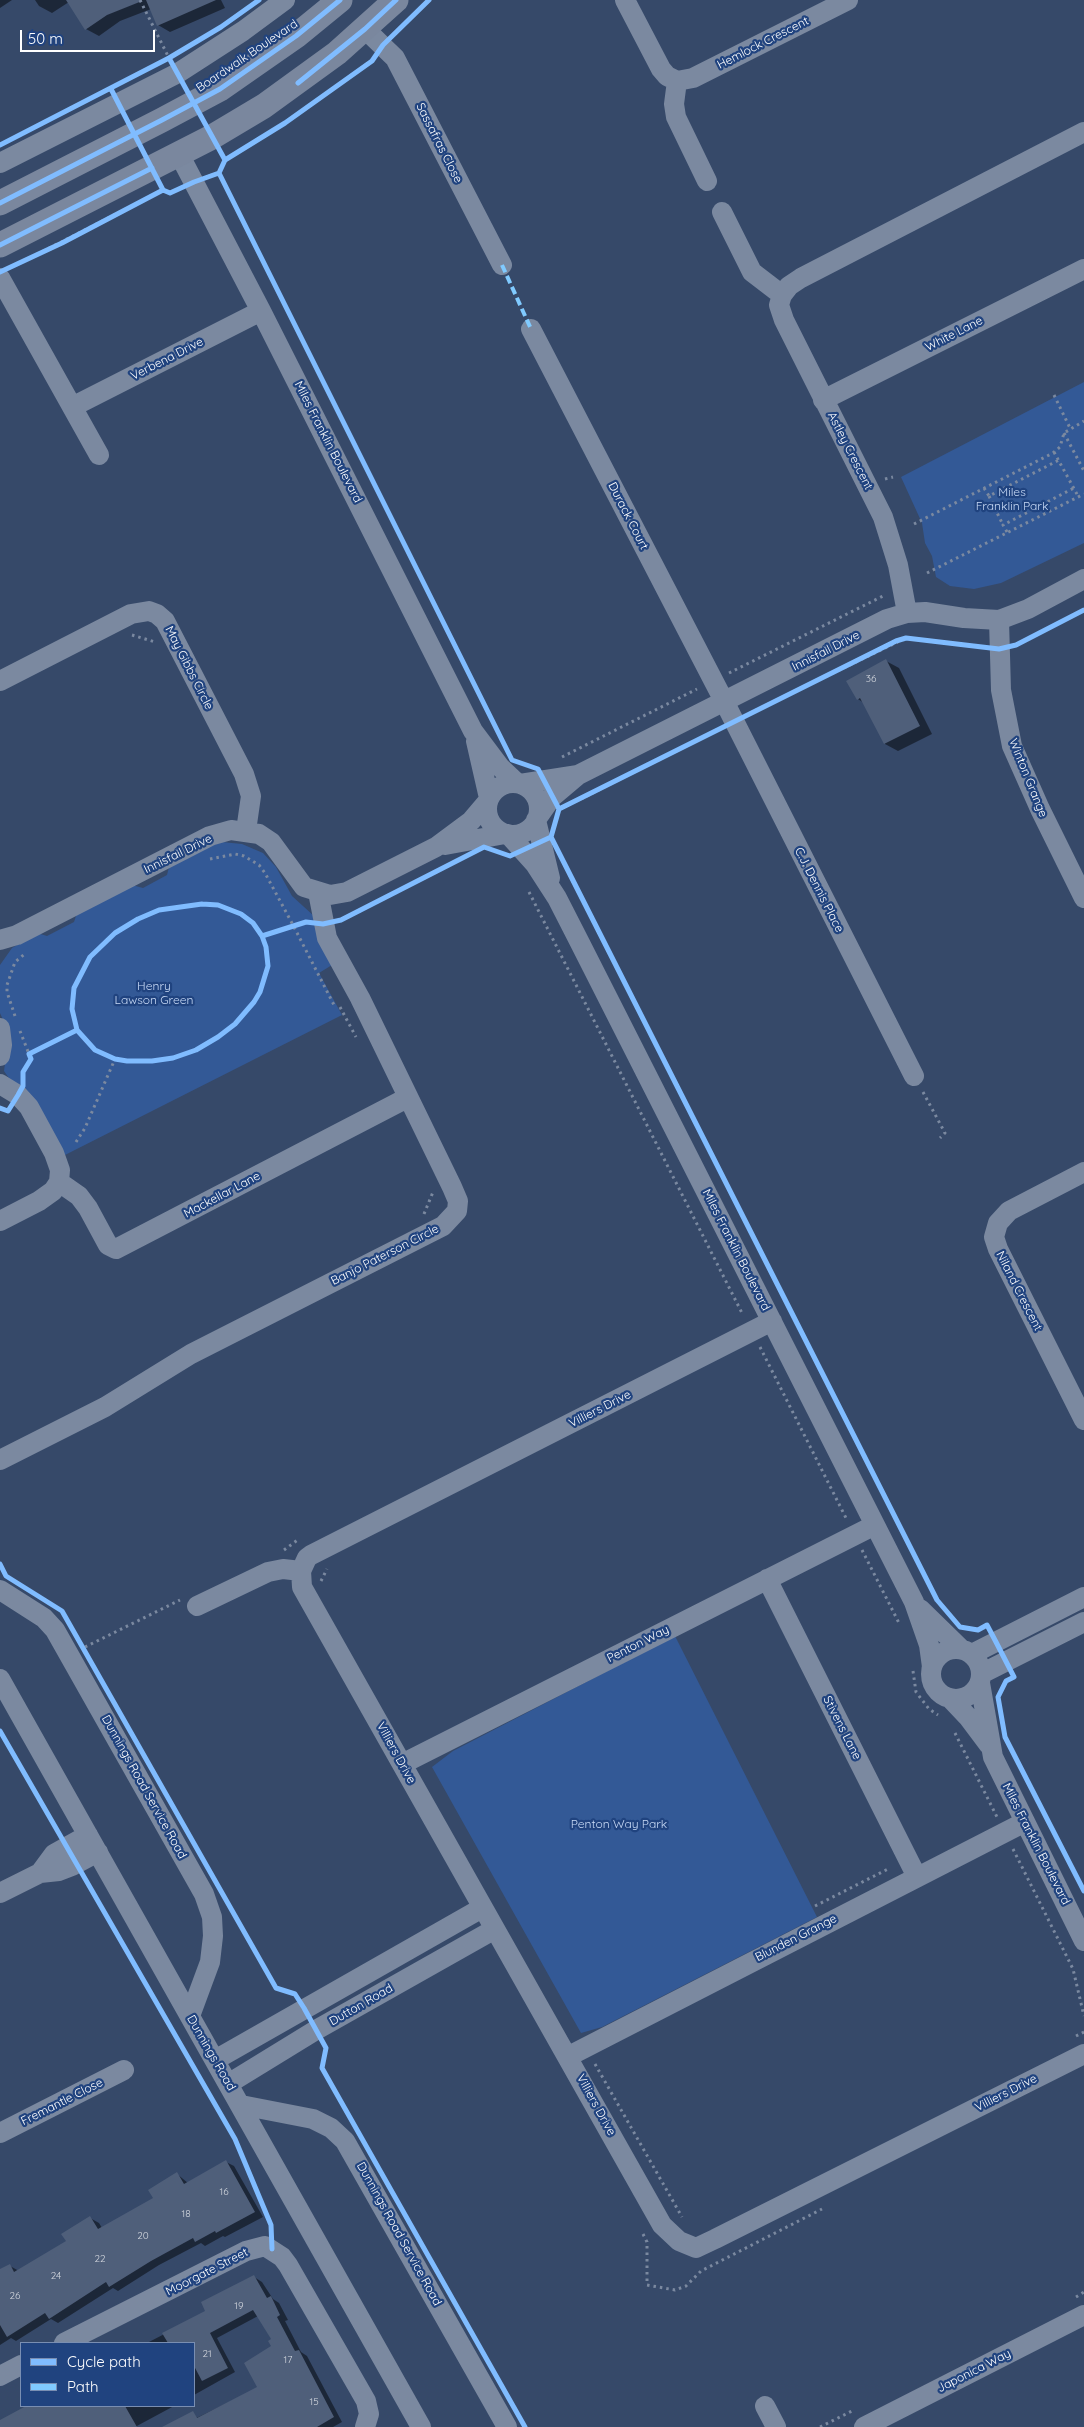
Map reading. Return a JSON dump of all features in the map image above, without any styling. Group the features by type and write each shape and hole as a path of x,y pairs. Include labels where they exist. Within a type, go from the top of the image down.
{"main road":[{"name":"Boardwalk Boulevard","path":"0,203 195,104 262,61 340,0"},
{"path":"0,245 212,137 298,83 365,29 396,0"},
{"path":"162,120 179,154"}],"street":[{"path":"0,163 174,66 243,31 285,0"},
{"path":"624,0 661,69 667,76 677,81 674,104 676,116 708,181"},
{"name":"Hemlock Crescent","path":"677,81 685,81 701,74 848,0"},
{"name":"Sassafras Close","path":"365,29 395,58 502,265"},
{"path":"722,212 752,272 782,295 789,286 801,278 1084,132"},
{"name":"Miles Franklin Boulevard","path":"179,154 261,311 473,731 500,768 519,783"},
{"name":"White Lane","path":"823,400 1084,269"},
{"path":"0,278 6,285 99,455"},
{"name":"Astley Crescent","path":"782,295 779,305 784,320 883,516 898,565 907,613"},
{"name":"Verbena Drive","path":"72,407 261,311"},
{"name":"Durack Court","path":"531,329 725,703"},
{"name":"Innisfail Drive","path":"537,818 552,797 578,775 725,703 887,620 907,613 925,612 964,618 999,620 1028,608 1084,579"},
{"name":"May Gibbs Circle","path":"0,681 131,614 149,611 157,614 165,621 244,774 251,796 246,832"},
{"name":"Winton Grange","path":"999,620 1001,690 1012,746 1040,809 1084,898"},
{"name":"C.J. Dennis Place","path":"725,703 914,1076"},
{"name":"Miles Franklin Boulevard","path":"473,731 488,799"},
{"name":"Innisfail Drive","path":"519,783 578,775"},
{"path":"318,892 330,895 347,892 436,847 471,821 500,786 519,783 532,791 536,797 537,818 525,832 436,847"},
{"path":"488,799 486,808 490,821 499,831 507,834"},
{"name":"Miles Franklin Boulevard","path":"537,818 546,866 557,898"},
{"name":"Innisfail Drive","path":"0,953 9,938 210,836 231,830 259,834 271,842 304,887 318,892"},
{"name":"Miles Franklin Boulevard","path":"507,834 527,854 557,898 914,1602 929,1644 922,1667"},
{"name":"Banjo Paterson Circle","path":"0,1460 99,1410 191,1354 442,1226 457,1211 458,1201 360,998 327,938 318,892"},
{"path":"0,1056 2,1045 11,1024"},
{"path":"0,1084 18,1095 29,1107 54,1153 60,1170 60,1182 39,1201 0,1221"},
{"name":"Mackellar Lane","path":"60,1182 79,1196 88,1208 108,1246 116,1249 408,1098"},
{"name":"Niland Crescent","path":"1084,1172 1009,1211 998,1223 994,1237 998,1249 1084,1420"},
{"name":"Villiers Drive","path":"772,1321 756,1340 311,1555 303,1564 300,1578 306,1594 482,1908 577,2051 662,2225 679,2241 696,2248 1084,2054"},
{"name":"Penton Way","path":"402,1764 767,1579 850,1526 875,1525"},
{"path":"197,1606 268,1572 283,1569 301,1571"},
{"name":"Stivens Lane","path":"767,1579 916,1877"},
{"name":"Dunnings Road Service Road","path":"3,1583 44,1618 55,1630 204,1894 212,1917 212,1945 210,1962 190,2016"},
{"path":"967,1652 1084,1597"},
{"name":"Miles Franklin Boulevard","path":"914,1602 967,1652"},
{"path":"981,1679 1084,1622"},
{"path":"955,1649 967,1652 980,1667 981,1679 976,1690 964,1698 950,1698 937,1690 922,1667 940,1654 955,1649"},
{"name":"Dunnings Road","path":"0,1679 421,2427"},
{"name":"Miles Franklin Boulevard","path":"981,1679 990,1747"},
{"name":"Miles Franklin Boulevard","path":"950,1698 968,1716 990,1747 1084,1940"},
{"name":"Blunden Grange","path":"577,2051 1025,1822"},
{"path":"0,1893 40,1873 58,1871 93,1843"},
{"name":"Dutton Road","path":"215,2060 482,1908"},
{"name":"Dutton Road","path":"228,2084 316,2030 495,1929"},
{"name":"Fremantle Close","path":"0,2133 124,2070"},
{"name":"Dunnings Road Service Road","path":"241,2105 313,2119 331,2128 345,2141 507,2427"},
{"name":"Moorgate Street","path":"66,2342 246,2251 265,2246 282,2256 288,2265 366,2401 369,2408 369,2425"},
{"name":"Japonica Way","path":"864,2427 1084,2315"},
{"path":"0,2376 20,2366"},
{"path":"765,2406 776,2427"}],"path":[{"path":"140,0 174,66"},
{"path":"212,137 225,160"},
{"path":"152,168 163,190"},
{"path":"219,173 499,734"},
{"path":"1054,395 1070,428"},
{"path":"914,524 1054,452 1060,447 1064,432 1084,422"},
{"path":"1064,432 1084,471"},
{"path":"1054,452 1078,496"},
{"path":"988,496 1058,460"},
{"path":"1020,470 1025,477"},
{"path":"881,472 886,481 892,477"},
{"path":"984,488 1007,532"},
{"path":"1003,525 1074,488"},
{"path":"927,573 1084,494"},
{"path":"1040,506 1043,514"},
{"path":"577,801 734,721 906,638 999,649 1016,644 1084,610"},
{"path":"124,640 132,635 156,643"},
{"path":"209,860 235,854 244,856 259,865 266,873 335,1007"},
{"path":"262,936 306,922 323,924 349,916 459,860"},
{"path":"568,872 937,1600"},
{"path":"528,891 904,1631"},
{"path":"218,905 247,918 262,936 266,947 268,966 260,992 228,1030 196,1050 173,1058 140,1062 115,1059 103,1055 88,1045 77,1030 72,1009 72,998 82,969 102,944 138,919 159,910 180,906 218,905"},
{"path":"18,1095 23,1086 23,1072 31,1059 11,1024 6,992 8,979 15,962 30,951"},
{"path":"340,1007 357,1040"},
{"path":"29,1054 77,1030"},
{"path":"76,1142 115,1059"},
{"path":"914,1076 946,1133 940,1138"},
{"path":"418,1217 426,1213 434,1191"},
{"path":"752,1354 756,1340"},
{"path":"837,1522 850,1526"},
{"path":"0,1564 3,1583"},
{"path":"323,1585 322,1581 325,1570 334,1565"},
{"path":"79,1641 83,1648 180,1600 197,1606"},
{"path":"922,1667 916,1692 929,1709 939,1715"},
{"path":"1018,1761 1084,1891"},
{"path":"228,1903 276,1988 295,1994 304,2008"},
{"path":"316,2030 326,2048 322,2068 356,2128"},
{"path":"1075,2036 1084,2032"},
{"path":"577,2051 686,2222"},
{"path":"643,2233 646,2242 648,2285 676,2290 686,2286 701,2270 827,2206"}],"green space":[{"name":"Miles Franklin Park","path":"1084,382 1084,543 1001,583 974,589 950,586 936,577 932,556 925,543 922,523 901,477"},
{"name":"Henry Lawson Green","path":"222,842 242,844 263,853 276,867 292,896 314,916 332,965 319,973 342,1015 63,1156 4,1071 6,1056 4,1022 0,1013 0,965 12,948 37,933 47,936 74,922 77,913 132,885 143,888 167,875 169,867 203,849"},
{"name":"Penton Way Park","path":"675,1636 817,1917 602,2027 581,2033 432,1767 453,1751"}],"building":[{"path":"66,0 142,1 107,15 85,30"},
{"path":"146,0 216,0 157,26"},
{"path":"886,659 920,726 884,744 860,698 857,700 846,681"},
{"path":"226,2160 255,2212 195,2242 193,2238 109,2287 106,2282 49,2319 45,2313 7,2337 0,2325 0,2269 10,2264 14,2272 66,2241 61,2234 90,2216 98,2229 153,2198 148,2190 177,2172 184,2184"},
{"path":"254,2275 267,2298 271,2296 280,2315 277,2317 295,2351 299,2350 334,2417 317,2427 162,2427 193,2411 197,2418 257,2387 244,2363 271,2346 268,2341 271,2339 253,2310 210,2333 228,2368 202,2381 195,2368 195,2342 167,2342 162,2333 205,2311 201,2302"},
{"path":"24,2407 126,2407 137,2427 0,2427 0,2420"}],"marked path":[{"path":"502,265 531,329"}],"cycle path":[{"path":"0,145 169,58 221,27 259,0"},
{"path":"0,203 220,89 296,36 340,0"},
{"path":"298,83 365,29 396,0"},
{"path":"0,272 62,243 163,190 170,193 219,173 225,160 285,123 372,61 383,45 429,0"},
{"path":"169,58 225,160"},
{"path":"111,89 163,190"},
{"path":"0,245 152,168"},
{"path":"219,173 512,760 538,769 559,809"},
{"path":"262,936 306,922 323,924 341,920 484,847 510,856 551,837 559,809 896,641 906,638 999,649 1016,645 1084,610"},
{"path":"551,837 937,1600 960,1627 978,1630 987,1625 1014,1677 1006,1681 998,1697 1005,1737 1084,1891"},
{"path":"202,904 218,905 241,914 253,923 262,936 266,947 268,966 260,992 254,1002 235,1024 218,1037 196,1050 173,1058 152,1061 127,1061 115,1059 95,1050 77,1030 72,1009 74,988 90,957 115,933 138,919 159,910 202,904"},
{"path":"0,1108 8,1111 23,1086 23,1072 31,1059 29,1054 77,1030"},
{"path":"0,1564 6,1576 62,1611 276,1988 295,1994 304,2008 326,2048 322,2068 525,2427"},
{"path":"0,1731 235,2139 271,2225 272,2249"}]}
